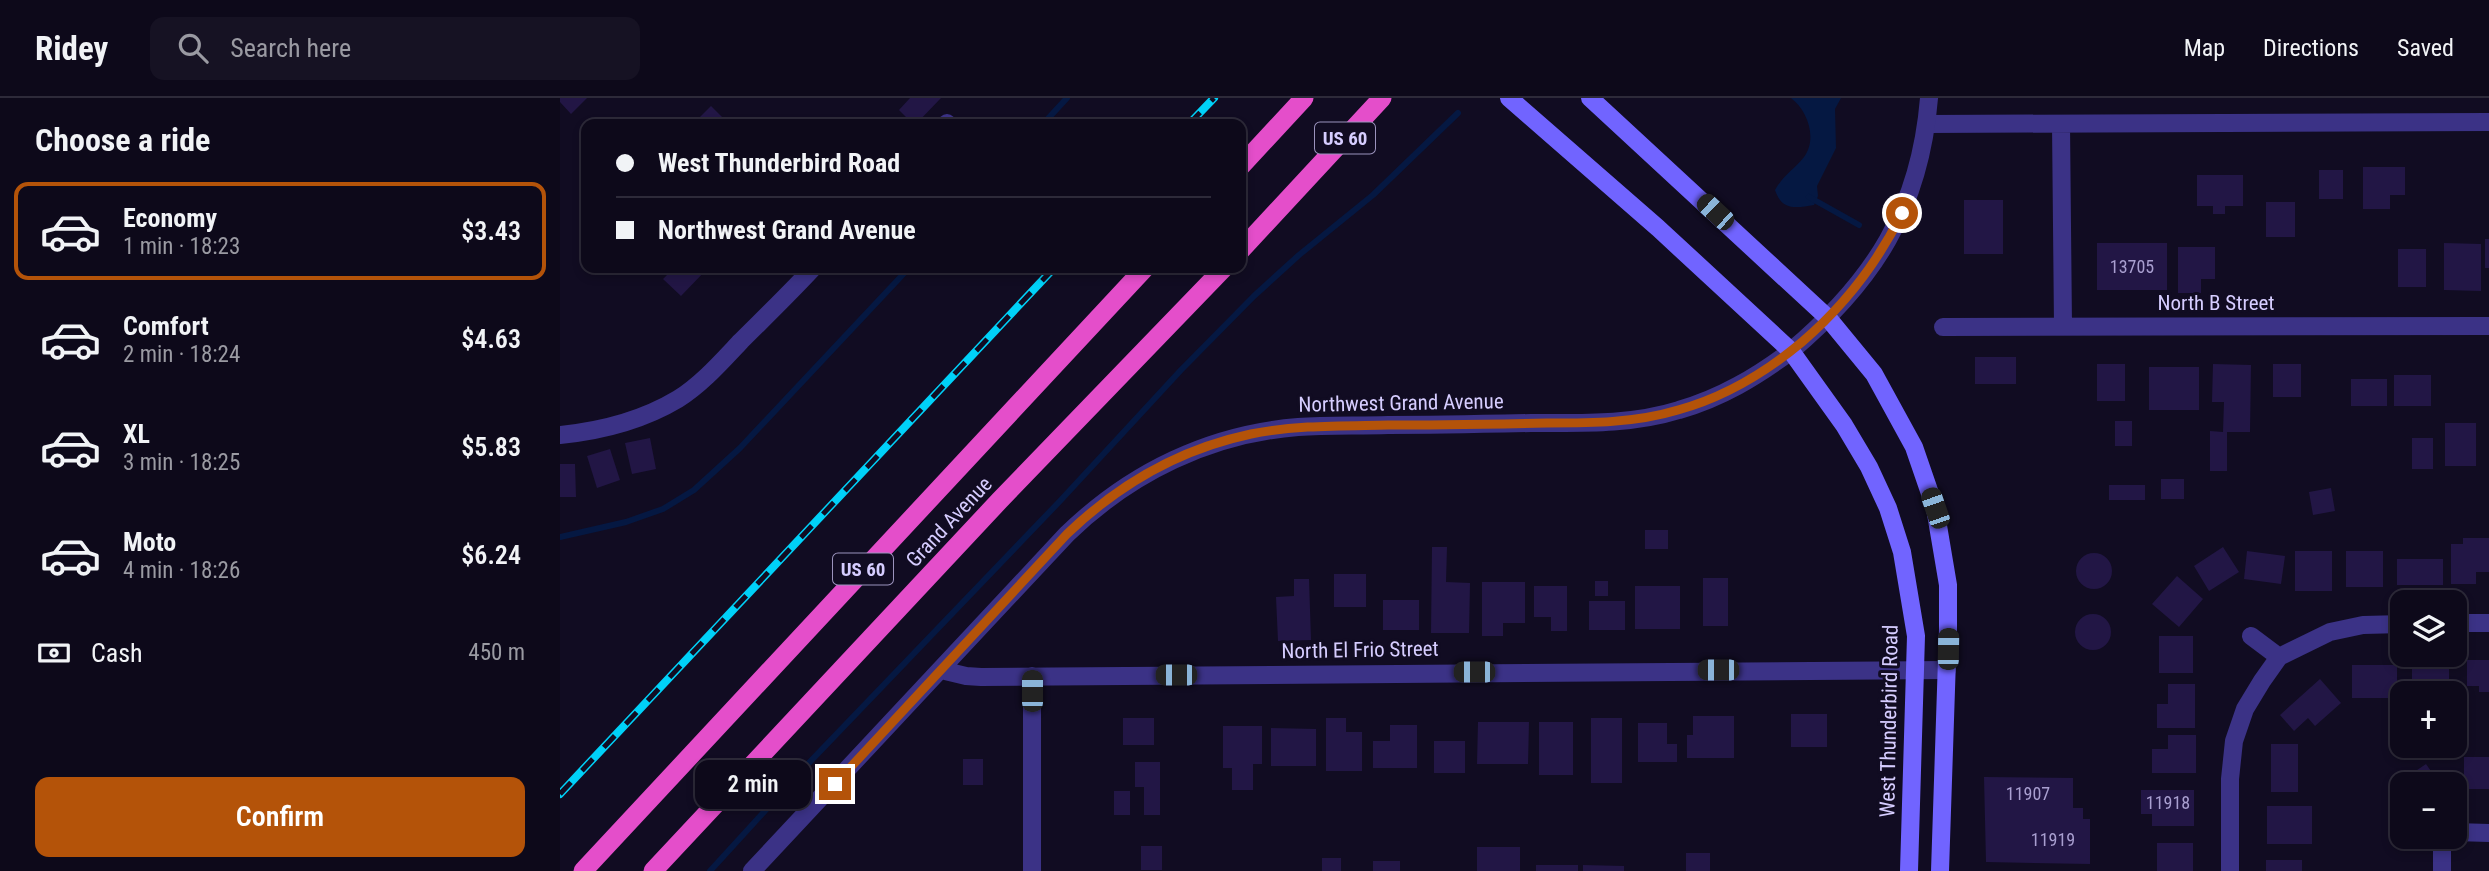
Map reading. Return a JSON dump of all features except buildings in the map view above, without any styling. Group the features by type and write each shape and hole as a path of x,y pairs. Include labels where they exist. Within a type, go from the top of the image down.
{"highway":[{"name":"US 60","path":"1246,161 1304,98"},
{"name":"US 60","path":"1246,245 1382,98"},
{"name":"Grand Avenue","path":"583,871 1140,273"},
{"name":"Grand Avenue","path":"653,871 1000,500 1219,273"}],"main road":[{"name":"West Thunderbird Road","path":"1509,98 1658,228 1791,351 1844,425 1869,467 1888,508 1902,552 1916,636 1909,871"},
{"path":"1591,98 1828,318 1874,374 1913,447 1932,497 1943,545 1948,584 1940,871"}],"street":[{"path":"1791,351 1828,318 1858,285 1889,239 1914,179 1927,124 1929,98"},
{"path":"1927,124 2489,122"},
{"path":"2061,124 2063,326"},
{"path":"560,435 592,431 623,422 658,410 680,398 712,371 808,273"},
{"name":"North B Street","path":"1943,327 2489,326"},
{"name":"Northwest Grand Avenue","path":"752,871 1067,534 1101,503 1128,484 1191,452 1249,435 1299,427 1600,423 1651,417 1728,391 1759,375 1791,351"},
{"path":"2467,623 2489,623"},
{"path":"2230,871 2230,779 2234,741 2245,709 2279,657 2330,632 2363,625 2390,624"},
{"path":"2251,636 2279,657"},
{"name":"North El Frio Street","path":"941,670 966,677 1947,670"},
{"path":"1032,676 1032,871"},
{"path":"2467,832 2489,832"},
{"path":"2442,849 2442,871"}],"water":[{"path":"1791,98 1841,98 1835,109 1836,148 1817,186 1818,196 1814,205 1786,205 1775,190 1804,157 1810,141 1806,117"}],"waterway":[{"path":"1048,119 1067,98"},
{"path":"710,871 805,767 1254,296 1299,255 1373,195 1458,113"},
{"path":"1809,197 1859,225"},
{"path":"560,537 626,522 663,509 694,490 740,448 904,273"}],"railway":[{"path":"1194,119 1214,98"},
{"path":"560,794 1049,273"}],"route":[{"path":"835,784 1067,534 1101,503 1155,468 1222,441 1299,427 1600,423 1651,417 1678,410 1749,381 1811,334 1858,285 1875,263 1902,213"}]}
